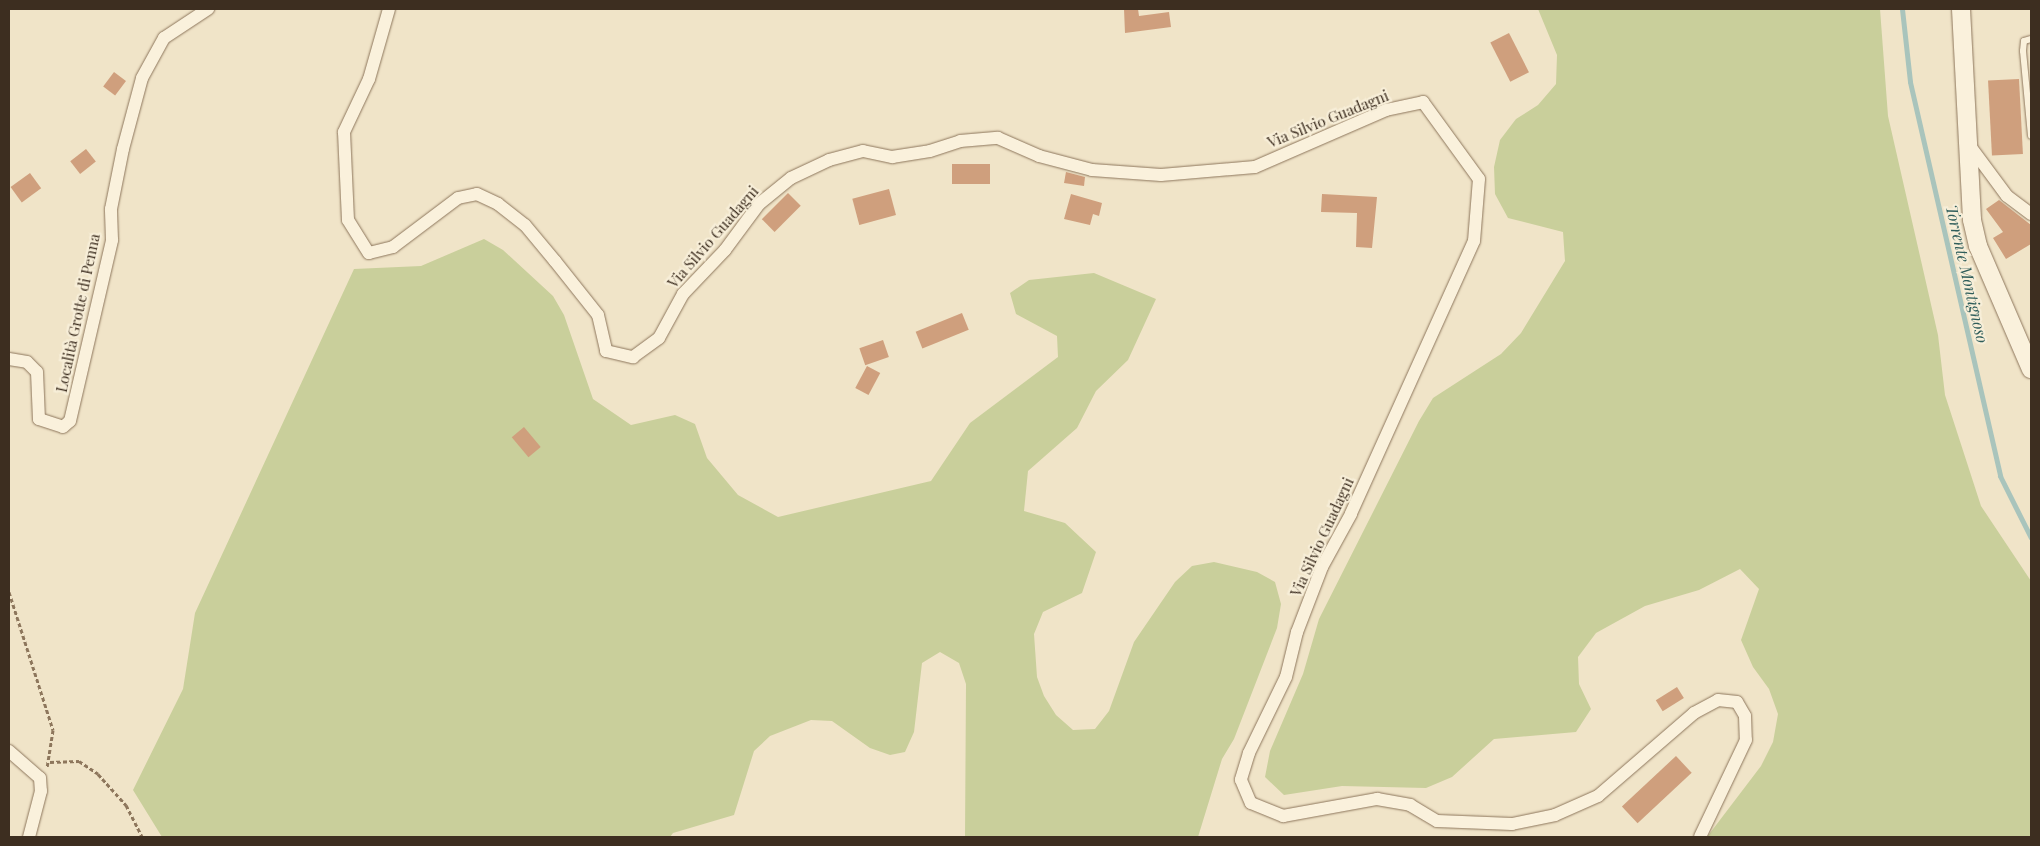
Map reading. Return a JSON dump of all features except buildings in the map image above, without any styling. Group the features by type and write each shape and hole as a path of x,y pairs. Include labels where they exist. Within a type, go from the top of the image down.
{"street":[{"name":"Località Grotte di Penna","path":"9,359 27,362 37,372 39,419 63,427 70,421 112,240 111,209 123,149 142,78 164,38 208,9"},
{"name":"Via Silvio Guadagni","path":"389,9 369,79 344,132 348,220 369,253 393,247 458,198 478,194 498,204 525,225 555,261 598,315 606,351 633,357 659,338 683,294 725,250 759,204 791,178 829,160 863,152 892,157 930,151 960,141 998,138 1039,156 1092,170 1161,175 1256,167 1386,110 1423,102 1478,179 1474,242 1351,514 1322,567 1298,632 1286,677 1249,753 1241,780 1251,803 1283,816 1377,799 1410,805 1437,821 1512,824 1555,815 1598,796 1694,713 1718,700 1737,702 1745,716 1746,740 1700,837"},
{"path":"1961,9 1972,220 1978,246 2031,369"},
{"path":"1967,142 2007,196 2031,214"},
{"path":"9,751 40,778 41,792 29,837"}],"lane":[{"path":"2031,40 2024,40 2023,51 2031,136"}],"path":[{"path":"9,592 53,730 50,762 40,778"},
{"path":"50,762 79,761 98,774 126,805 142,837"}],"green space":[{"path":"1538,9 1880,9 1888,116 1938,335 1945,395 1981,506 2031,581 2031,837 1707,837 1761,766 1773,742 1778,714 1769,689 1753,667 1741,640 1759,589 1740,569 1699,590 1645,606 1596,633 1578,657 1579,684 1591,709 1576,732 1494,739 1452,777 1426,788 1342,786 1284,795 1265,777 1270,751 1303,674 1319,619 1419,421 1433,398 1501,354 1521,333 1565,261 1563,232 1508,218 1495,194 1494,167 1500,140 1516,119 1538,105 1556,84 1557,55"},
{"path":"484,239 503,250 553,296 564,315 593,399 631,425 675,415 695,424 707,458 738,495 778,517 931,481 970,423 1058,357 1057,336 1016,314 1010,293 1029,280 1094,273 1156,299 1128,360 1096,391 1077,428 1028,471 1024,511 1065,523 1096,552 1082,593 1043,612 1034,634 1037,677 1044,696 1056,715 1073,730 1095,729 1109,711 1134,642 1175,582 1192,566 1214,562 1257,572 1275,582 1281,604 1277,628 1234,739 1222,759 1198,837 965,837 966,684 959,663 940,652 922,663 914,732 905,752 890,755 870,748 832,721 811,720 770,736 754,751 734,815 673,833 670,837 162,837 133,790 183,689 195,613 354,269 421,266"}],"waterway":[{"name":"Torrente Montignoso","path":"1902,9 1910,82 2000,476 2031,538"}]}
